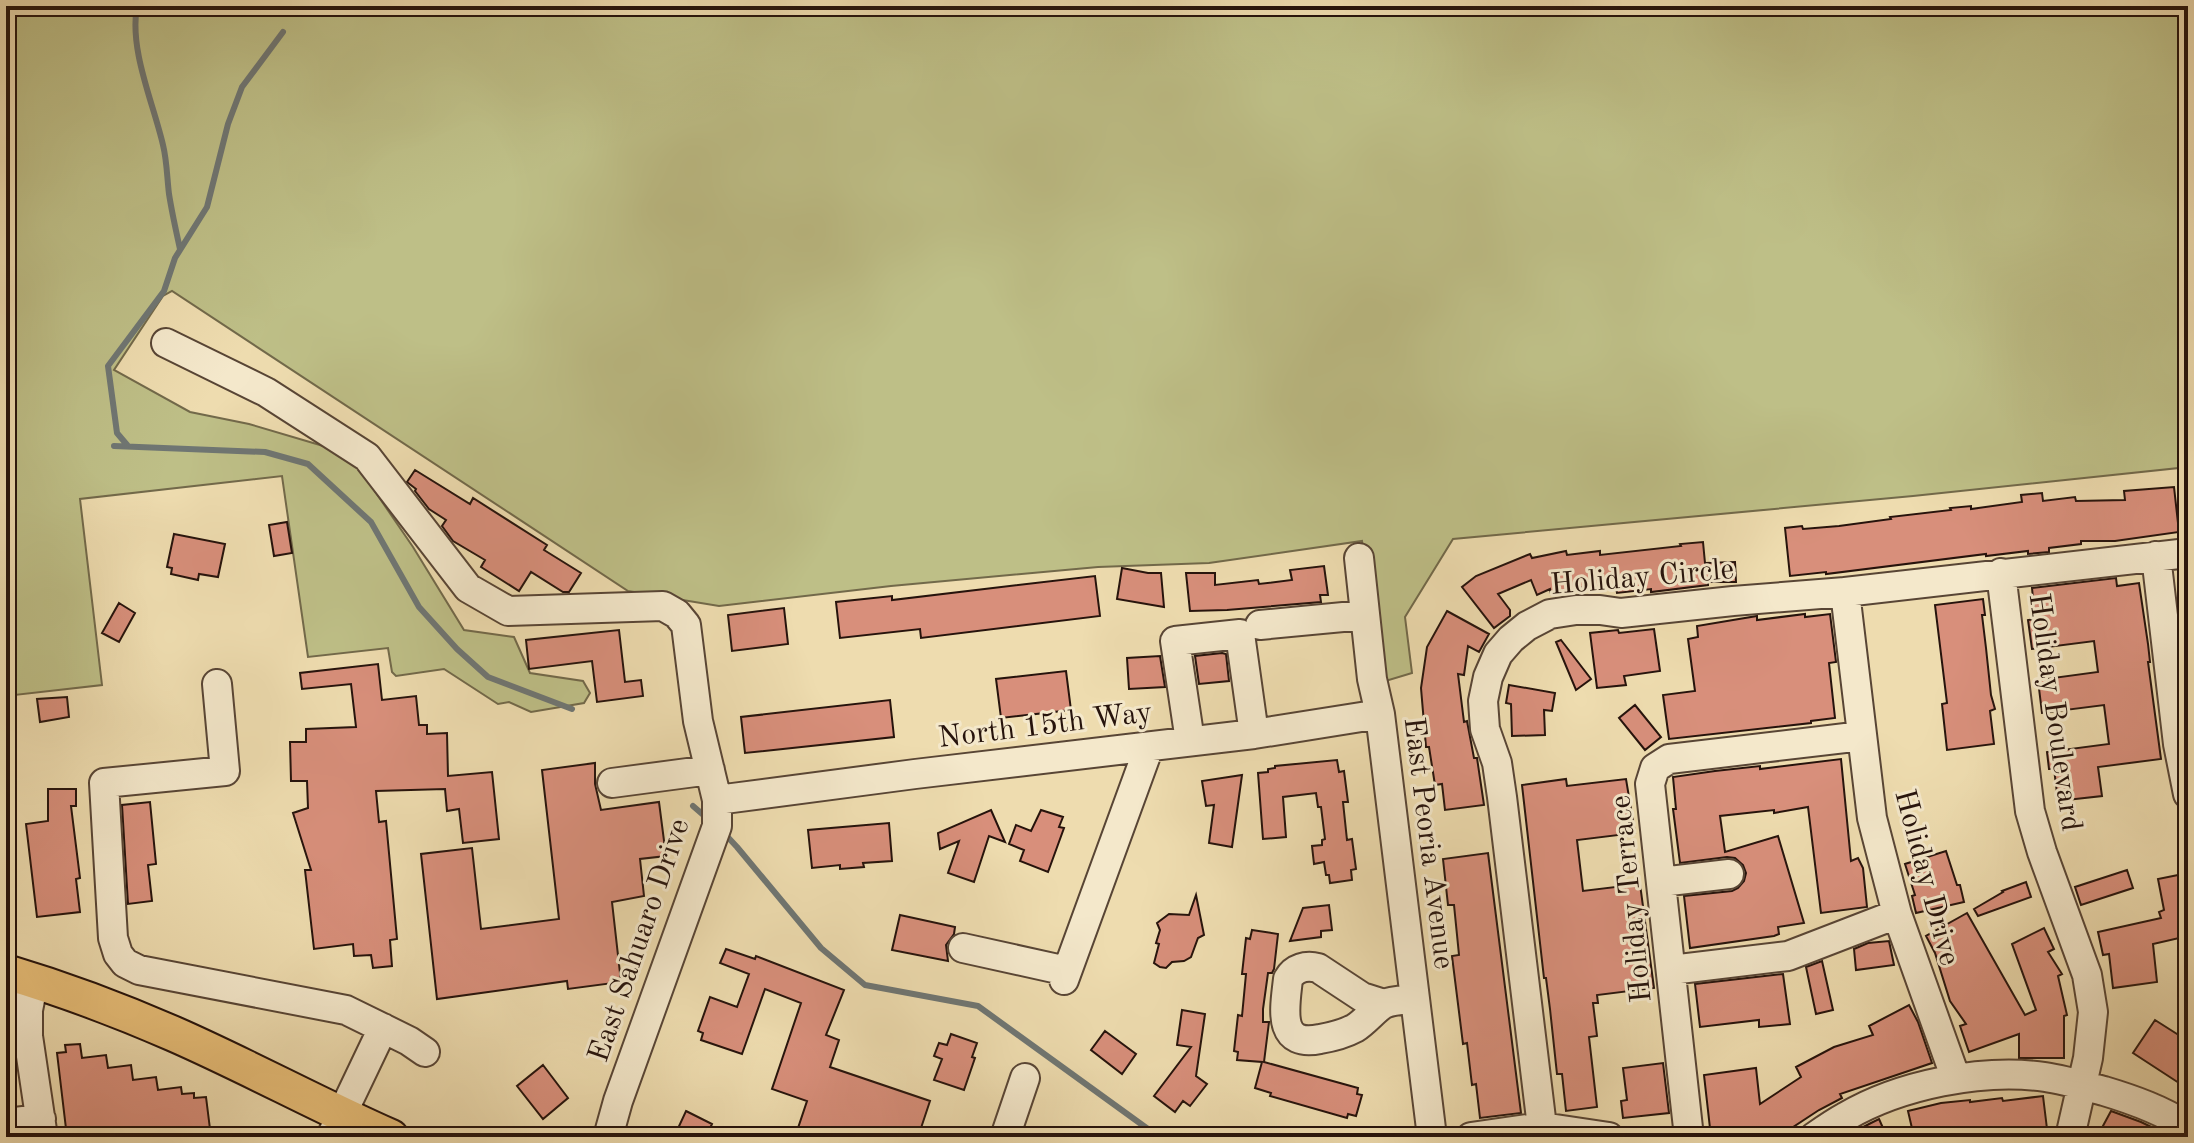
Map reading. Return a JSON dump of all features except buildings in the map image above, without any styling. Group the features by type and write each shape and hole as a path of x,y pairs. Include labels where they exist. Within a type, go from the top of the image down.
{"main road":[{"path":"20,976 175,1034 336,1126 391,1137"}],"street":[{"name":"East Sahuaro Drive","path":"166,343 266,392 367,457 468,588 508,611 663,606 677,614 686,625 698,721 717,800 717,826 618,1101 608,1137"},
{"name":"Holiday Circle","path":"1542,1127 1502,797 1497,763 1485,729 1483,701 1488,677 1498,654 1511,639 1550,614 1576,610 1621,613 1845,592 2188,553"},
{"path":"2156,556 2178,744 2188,794"},
{"name":"East Peoria Avenue","path":"1359,558 1432,1137"},
{"name":"Holiday Boulevard","path":"2001,573 2030,811 2087,975 2093,1012 2088,1058 2070,1137"},
{"name":"Holiday Drive","path":"1845,592 1872,818 1897,914 1956,1079"},
{"path":"1260,625 1364,615"},
{"path":"1190,741 1175,641 1240,634 1254,734"},
{"path":"217,684 225,771 104,783 113,938 118,954 125,963 139,970 346,1010 425,1052"},
{"name":"North 15th Way","path":"717,800 925,772 1254,734 1380,714"},
{"name":"Holiday Terrace","path":"1689,1137 1650,784 1655,768 1669,759 1862,736"},
{"path":"963,948 1066,976 1149,747"},
{"path":"612,783 710,770"},
{"path":"1661,882 1729,874"},
{"path":"1671,970 1788,956 1897,914"},
{"path":"6,1123 42,1128 28,1036 28,1010 20,976"},
{"path":"1384,1004 1415,999"},
{"path":"336,1126 383,1028"},
{"path":"1814,1137 1847,1116 1889,1097 1956,1079 2012,1075 2044,1077 2142,1102 2188,1127"},
{"path":"1005,1137 1025,1078"},
{"path":"1471,1137 1542,1127 1609,1137"}],"green space":[{"path":"6,6 2188,6 2188,467 1453,539 1405,617 1412,673 1379,683 1362,541 1209,563 1098,567 719,606 628,591 172,291 163,296 114,370 190,412 249,424 330,448 359,468 464,630 514,637 530,673 583,681 590,693 584,703 531,712 509,702 498,704 444,669 396,676 392,672 388,648 308,657 282,476 80,499 102,685 6,696"}],"waterway":[{"path":"137,6 135,23 139,58 164,151 180,249"},
{"path":"128,446 117,433 108,366 164,291 175,258 207,207 228,124 242,87 283,32"},
{"path":"114,446 265,452 308,464 371,522 419,607 457,649 488,677 572,709"},
{"path":"693,806 708,819"},
{"path":"723,832 821,948 865,985 978,1006 1159,1137"}]}
